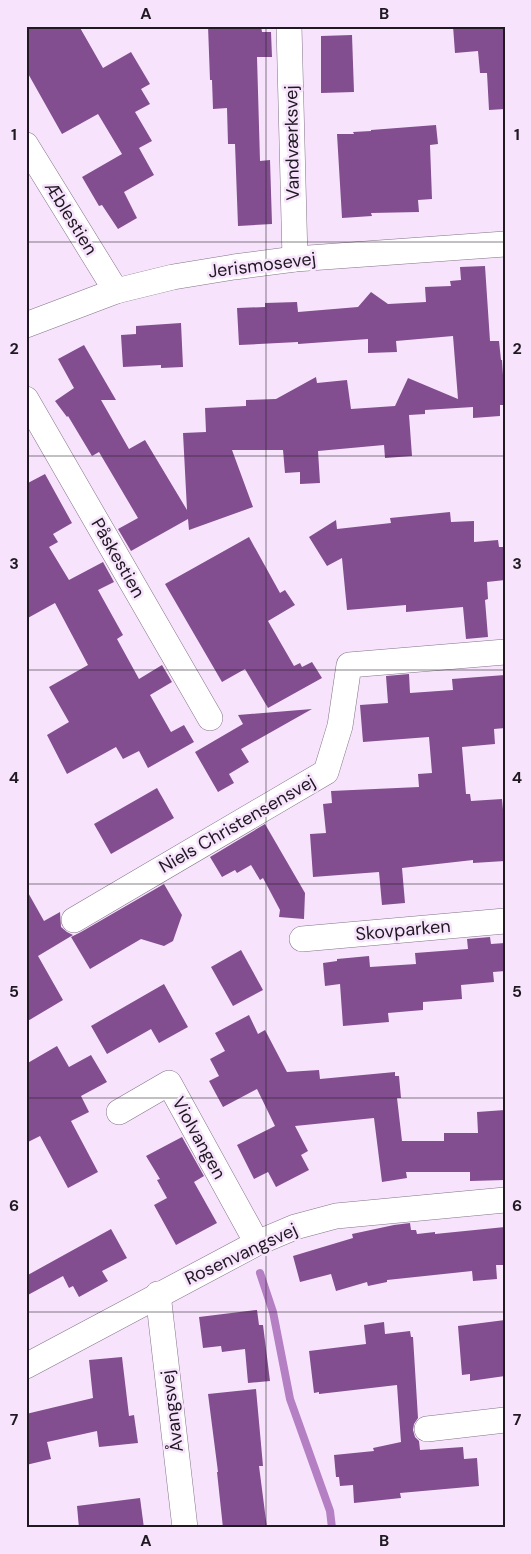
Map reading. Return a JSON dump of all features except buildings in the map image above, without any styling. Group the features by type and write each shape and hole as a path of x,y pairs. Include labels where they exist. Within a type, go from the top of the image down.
{"street":[{"name":"Vandværksvej","path":"289,26 295,260"},
{"name":"Æblestien","path":"26,145 116,291"},
{"name":"Jerismosevej","path":"26,325 116,291 173,277 295,260 505,244"},
{"name":"Påskestien","path":"26,399 210,718"},
{"name":"Niels Christensensvej","path":"74,920 326,772 340,726 349,665 505,652"},
{"name":"Skovparken","path":"302,939 505,921"},
{"name":"Violvangen","path":"119,1112 169,1083 257,1243"},
{"name":"Rosenvangsvej","path":"26,1366 158,1294 257,1243 295,1227 336,1216 505,1200"},
{"name":"Åvangsvej","path":"158,1294 185,1528"},
{"path":"427,1429 505,1420"}],"waterway":[{"path":"260,1273 273,1312 290,1399 330,1511 332,1528"}]}
